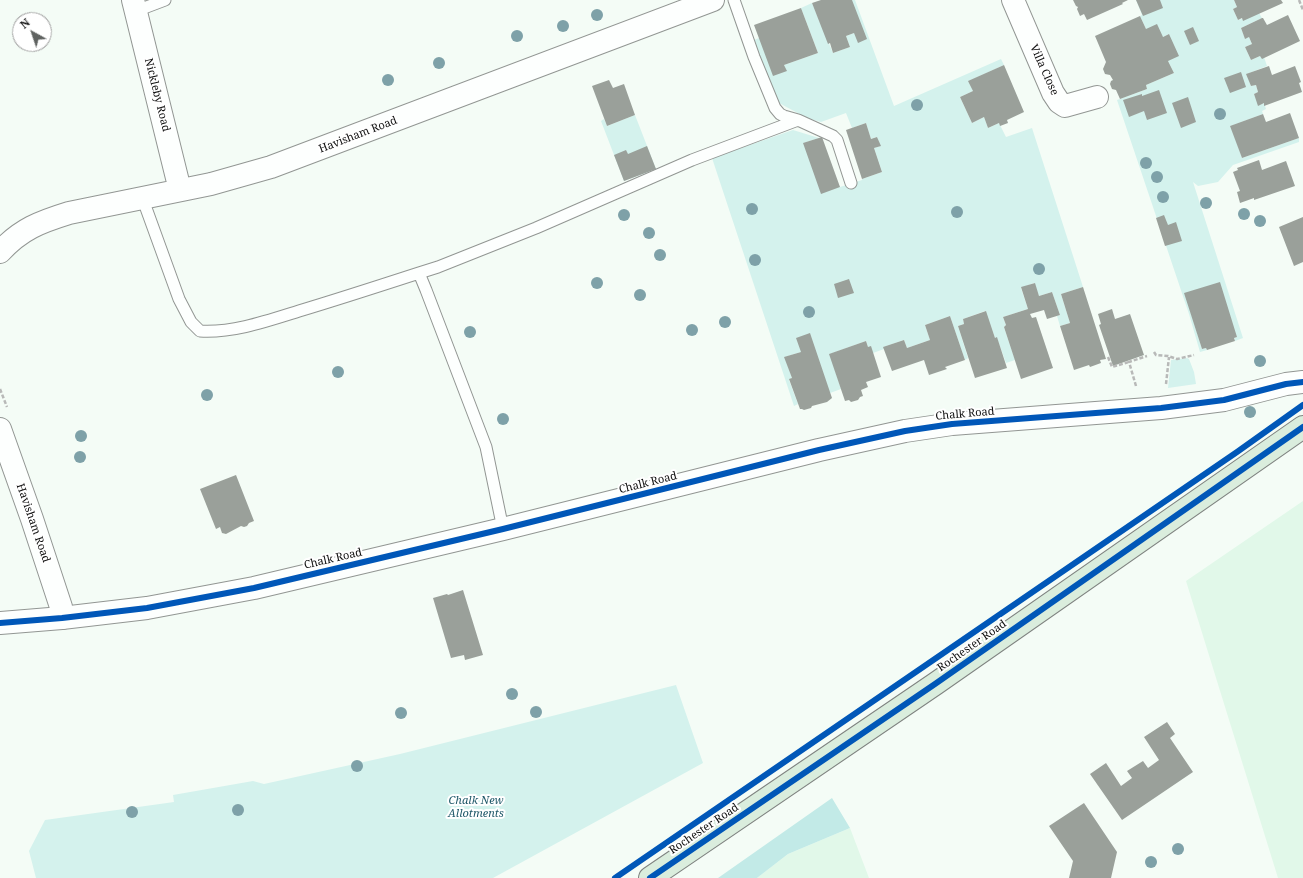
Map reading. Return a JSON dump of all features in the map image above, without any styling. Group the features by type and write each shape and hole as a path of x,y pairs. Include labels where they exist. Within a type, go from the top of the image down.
{"main road":[{"name":"Rochester Road","path":"650,878 935,684 1303,427"}],"street":[{"name":"Havisham Road","path":"0,252 11,241 27,229 47,219 142,197 230,179 290,161 713,0"},
{"name":"Villa Close","path":"1013,0 1048,82 1059,102 1065,106 1097,97"},
{"name":"Nickleby Road","path":"135,5 180,190"},
{"name":"Chalk Road","path":"0,623 62,618 147,608 254,588 503,529 819,450 905,432 952,424 1161,408 1224,400 1286,384 1303,382"},
{"name":"Havisham Road","path":"0,429 61,607 62,618"}],"lane":[{"path":"135,5 165,0"},
{"path":"734,0 772,103 782,115 798,120 835,138 850,183"},
{"path":"142,197 179,299 191,322 200,331 212,331 253,325 357,294 438,267 536,228 692,160 798,120"},
{"path":"419,273 486,447 503,529"}],"path":[{"path":"1298,0 1303,10"},
{"path":"1154,352 1156,355 1177,359 1194,355"},
{"path":"1108,357 1112,367 1147,356"},
{"path":"1166,387 1169,357"},
{"path":"1129,362 1137,390"}],"green space":[{"path":"852,0 855,0 894,106 1001,59 1004,65 969,81 973,91 960,97 972,123 984,117 988,128 999,123 1006,137 1032,128 1083,287 1061,294 1070,323 1060,326 1057,316 1060,315 1052,292 1039,296 1034,283 1021,288 1028,309 1003,317 1006,325 1004,327 1015,360 1006,363 985,311 963,319 964,324 958,326 968,358 965,360 950,316 925,325 930,340 907,348 904,340 884,347 884,349 873,353 868,347 866,341 830,354 841,389 830,393 801,352 785,357 792,378 789,380 798,404 794,406 712,158 793,130 819,138 804,143 840,187 882,172 874,148 880,146 877,137 871,139 866,123 852,128 846,113 821,122 807,118 779,103 754,40 759,38 786,71 784,65 818,53 801,8 812,3 833,53 850,47 846,36 854,33"},
{"path":"1136,0 1234,0 1237,7 1233,9 1238,20 1259,13 1262,18 1241,28 1245,38 1249,37 1252,44 1245,47 1251,60 1260,56 1264,57 1267,66 1247,74 1251,86 1256,85 1258,92 1254,94 1259,105 1264,103 1266,109 1262,111 1263,114 1231,126 1242,158 1299,138 1299,142 1233,165 1218,182 1198,186 1193,182 1243,338 1235,341 1234,338 1237,337 1185,293 1202,349 1206,348 1207,350 1200,352 1189,314 1117,100 1147,89 1146,85 1174,73 1168,61 1169,34 1163,37 1146,29 1140,16 1142,15"},
{"path":"635,115 656,169 624,181 601,121 604,119 607,126"},
{"path":"1189,359 1194,372 1196,384 1168,388 1171,360"},
{"path":"1303,501 1303,878 1278,878 1186,581"},
{"name":"Chalk New Allotments","path":"676,685 703,763 493,878 36,878 29,851 45,820 174,802 173,795 253,781 264,784 400,754"},
{"path":"850,828 869,878 757,878 788,854"}],"shaded area":[{"path":"832,798 850,828 788,854 757,878 718,878"}],"building":[{"path":"821,0 852,0 867,39 858,43 854,33 846,36 850,47 833,53 812,3"},
{"path":"1073,0 1128,0 1122,3 1123,4 1087,20 1084,14 1080,16 1077,9 1078,7"},
{"path":"1136,0 1160,0 1163,8 1143,16"},
{"path":"1234,0 1281,0 1283,3 1243,21 1242,18 1238,20 1233,9 1237,7"},
{"path":"801,8 818,53 784,65 787,71 773,76 754,25"},
{"path":"1288,15 1300,41 1262,59 1260,56 1251,60 1245,47 1252,44 1249,37 1245,39 1241,28 1262,18 1267,25"},
{"path":"1140,16 1146,29 1157,24 1163,37 1169,34 1179,56 1168,61 1174,73 1146,85 1147,89 1120,99 1116,90 1112,89 1110,84 1113,80 1110,75 1105,74 1103,69 1106,62 1095,36"},
{"path":"1193,27 1199,41 1190,45 1184,31"},
{"path":"1004,65 1024,112 1007,120 1008,123 1000,126 999,123 988,128 984,117 972,123 960,97 973,91 968,81"},
{"path":"1269,66 1272,75 1295,66 1301,82 1299,83 1302,92 1264,106 1264,103 1258,106 1254,94 1258,92 1256,85 1251,86 1246,74"},
{"path":"1241,72 1246,87 1230,93 1224,78"},
{"path":"609,80 613,88 624,84 635,115 607,126 592,86"},
{"path":"1159,90 1167,113 1147,120 1144,111 1129,117 1123,100 1142,94 1142,96"},
{"path":"1188,97 1196,122 1181,128 1172,103"},
{"path":"1290,113 1299,138 1242,158 1230,126 1263,114 1266,122"},
{"path":"866,123 871,139 877,137 881,146 874,148 882,172 862,179 846,130"},
{"path":"822,137 840,187 821,194 803,143"},
{"path":"647,146 656,169 624,181 614,155 626,150 628,154"},
{"path":"1259,160 1262,170 1286,161 1295,186 1254,200 1254,198 1240,203 1237,192 1240,191 1233,172 1238,170 1237,168"},
{"path":"1164,215 1168,225 1176,222 1182,241 1165,246 1156,218"},
{"path":"1303,217 1303,262 1294,266 1279,227"},
{"path":"849,279 854,293 838,298 834,284"},
{"path":"1220,282 1237,337 1234,338 1235,341 1207,350 1206,348 1202,349 1184,293"},
{"path":"1035,283 1039,296 1052,292 1060,315 1047,319 1044,310 1030,314 1032,318 1036,317 1053,368 1021,379 1004,327 1006,325 1003,317 1028,309 1021,287"},
{"path":"1083,287 1106,359 1100,360 1101,363 1090,367 1089,365 1074,370 1060,326 1070,323 1061,294"},
{"path":"1112,309 1115,319 1130,314 1144,355 1113,366 1099,325 1101,324 1098,314"},
{"path":"986,311 995,338 997,337 1007,368 975,378 958,326 964,324 963,319"},
{"path":"950,316 965,360 945,367 947,369 929,375 924,360 892,371 883,347 904,340 907,348 930,340 925,325"},
{"path":"810,333 832,398 827,402 804,410 800,409 789,379 792,378 784,357 801,352 796,338"},
{"path":"866,341 868,347 871,346 881,377 866,382 868,387 861,390 863,396 858,400 851,402 849,400 845,401 829,354"},
{"path":"236,475 254,521 249,523 247,526 241,526 226,534 222,533 220,527 216,529 200,489"},
{"path":"463,590 483,655 465,660 464,655 451,658 433,598"},
{"path":"1167,722 1175,734 1170,738 1193,772 1122,820 1090,774 1106,763 1121,786 1132,778 1127,771 1143,761 1148,768 1159,760 1144,737"},
{"path":"1084,803 1117,852 1111,878 1069,878 1073,861 1049,826"}],"cycle path":[{"path":"0,623 62,618 147,608 254,588 503,529 819,450 905,431 952,424 1161,408 1224,400 1286,384 1303,382"},
{"path":"615,878 1237,452 1303,405"},
{"path":"650,878 935,684 1303,427"}]}
